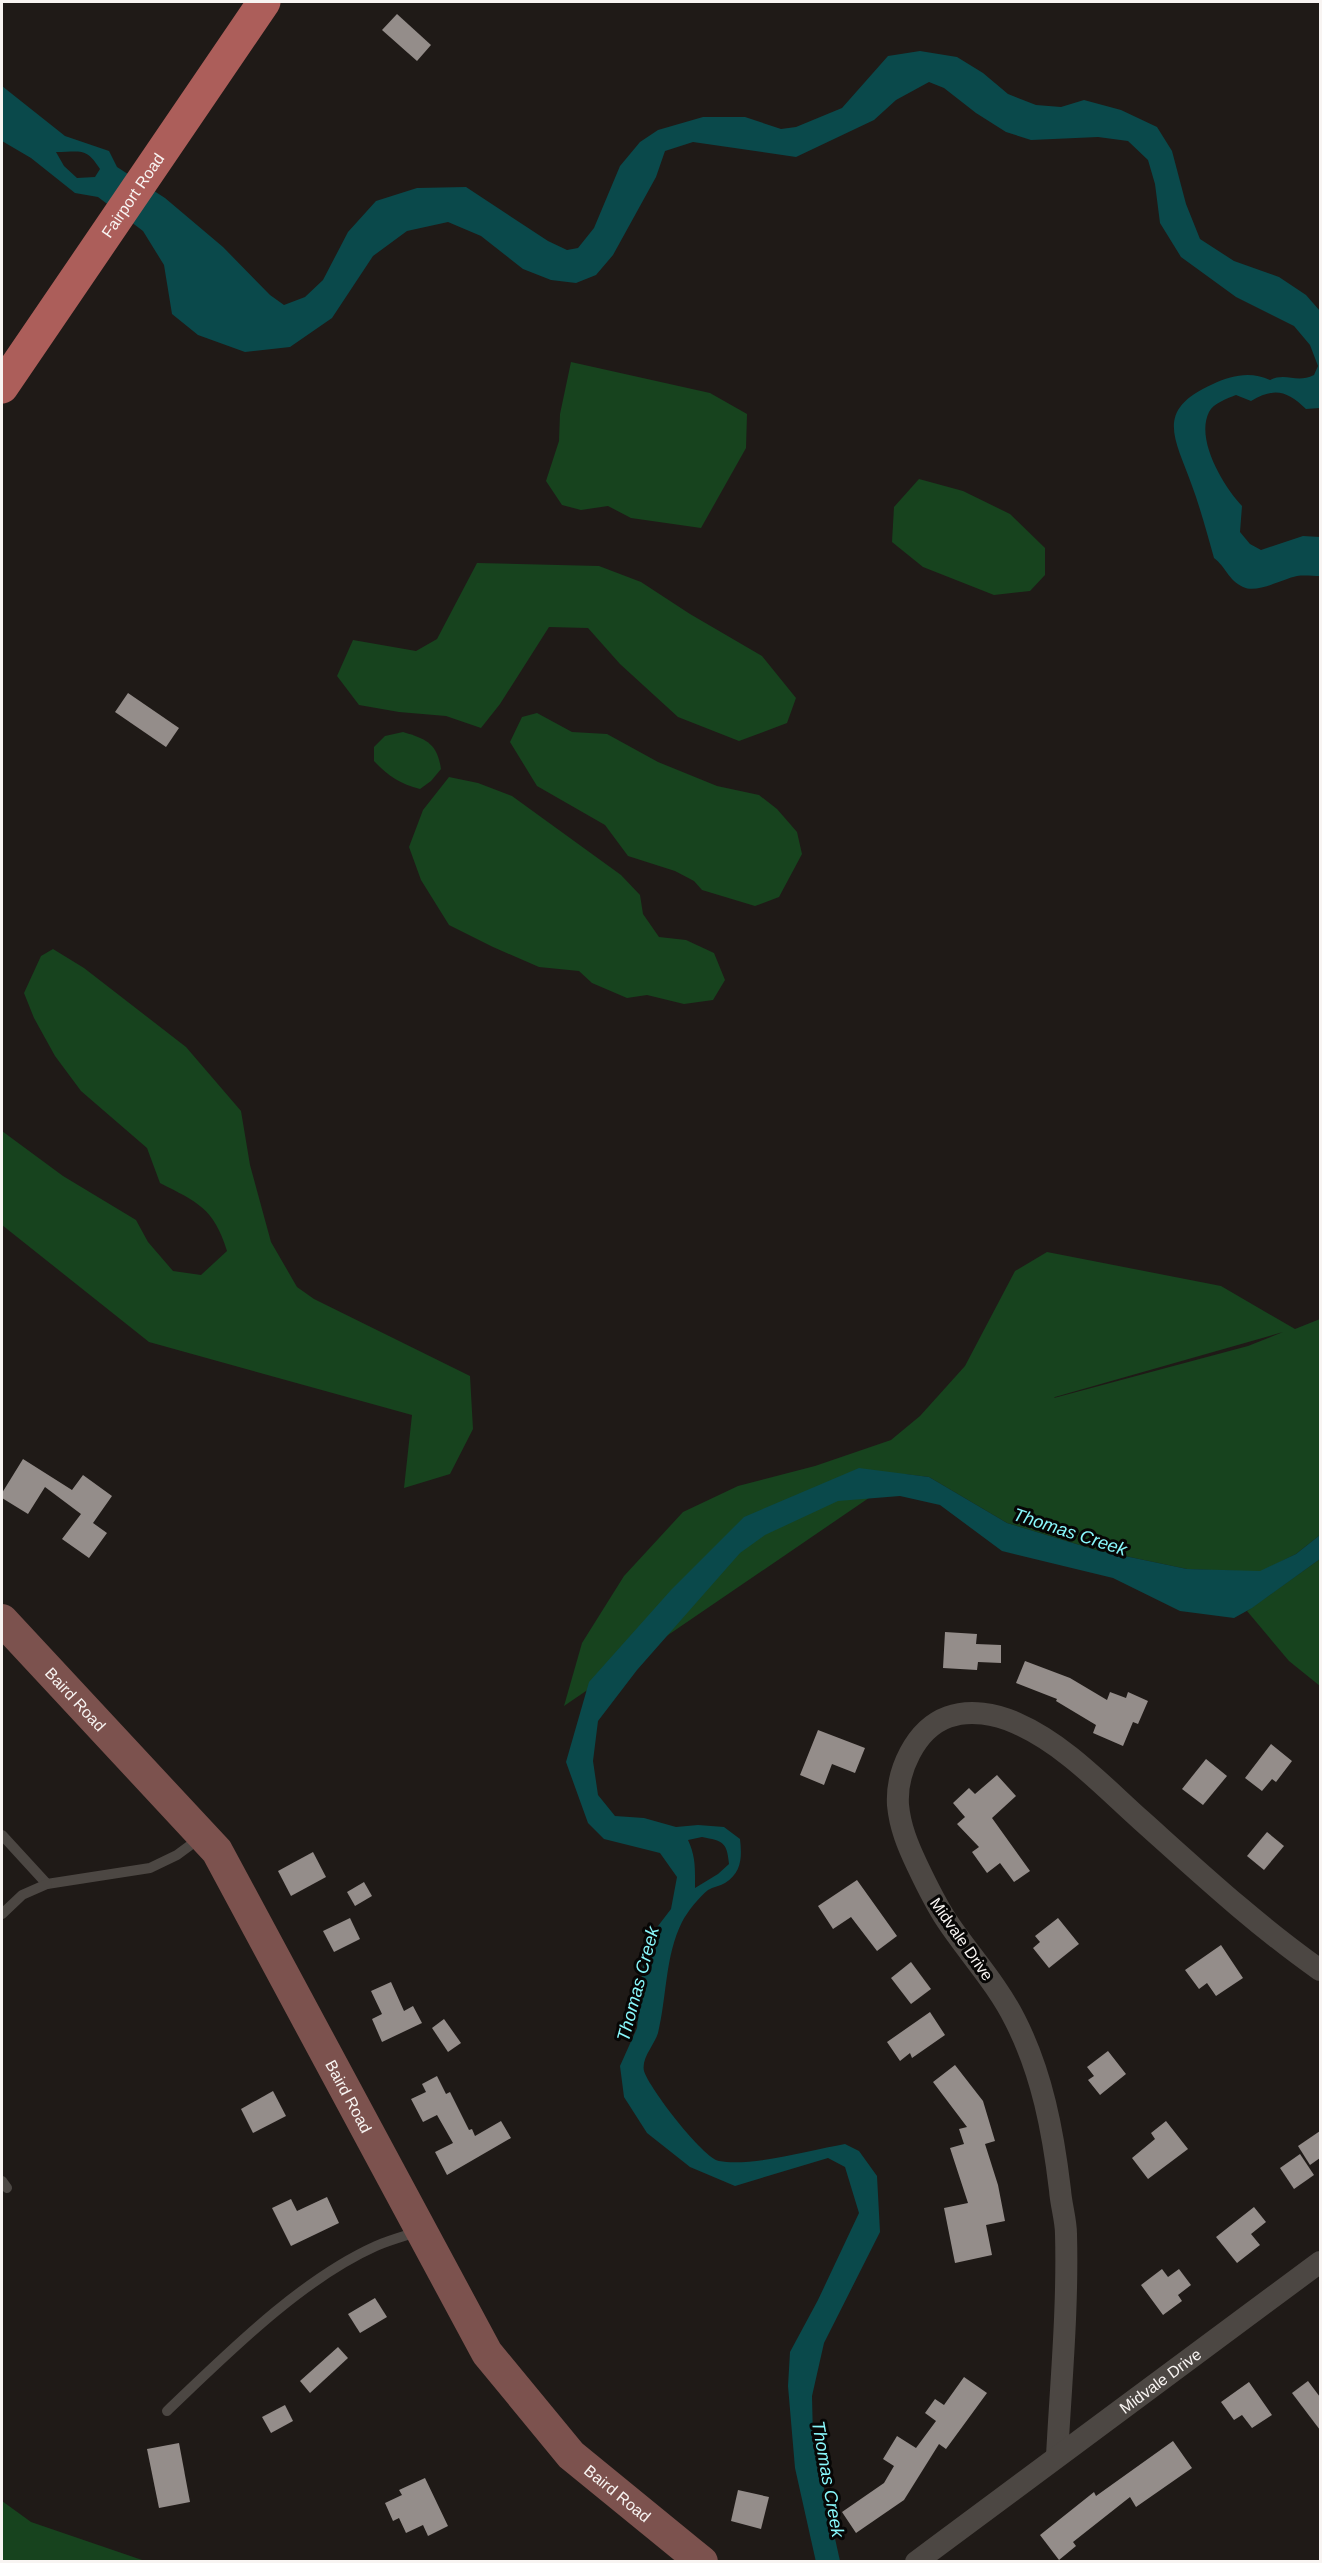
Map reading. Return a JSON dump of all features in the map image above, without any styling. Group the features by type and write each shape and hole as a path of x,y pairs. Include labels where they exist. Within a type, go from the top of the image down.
{"main road":[{"name":"Fairport Road","path":"2,387 264,2"}],"street":[{"name":"Baird Road","path":"2,1620 217,1851 487,2353 571,2455 699,2561"},
{"name":"Midvale Drive","path":"1057,2456 1066,2231 1053,2133 1031,2057 1015,2018 981,1964 948,1923 932,1898 906,1842 898,1803 902,1772 908,1756 932,1727 946,1717 963,1713 998,1716 1032,1731 1083,1768 1246,1914 1320,1970"},
{"name":"Midvale Drive","path":"916,2562 1320,2262"}],"lane":[{"path":"2,1834 47,1884"},
{"path":"2,1914 22,1895 47,1884 150,1868 177,1855 203,1836"},
{"path":"167,2411 283,2306 333,2269 376,2246 420,2231"}],"green space":[{"path":"571,362 710,393 747,414 746,448 701,528 631,518 608,506 581,510 562,505 546,481 559,441 560,414"},
{"path":"919,479 963,491 1010,514 1045,548 1045,575 1030,591 994,595 923,567 892,542 894,507"},
{"path":"477,563 599,566 641,582 762,656 796,698 787,723 739,741 678,717 620,664 588,628 549,627 500,704 481,728 446,716 399,712 359,705 337,676 353,640 416,651 437,639"},
{"path":"537,713 572,732 607,734 658,762 717,786 759,795 777,809 797,832 802,854 779,897 755,906 702,890 694,881 675,871 628,856 605,825 537,786 510,742 522,717"},
{"path":"403,732 429,743 437,753 441,769 420,789 395,779 374,761 374,747 385,736"},
{"path":"449,777 478,783 512,796 621,875 640,895 643,914 659,937 686,940 714,953 725,980 713,1000 684,1004 647,995 627,998 592,983 579,971 539,967 449,925 421,880 409,847 423,810"},
{"path":"53,949 84,968 186,1047 241,1111 250,1165 271,1242 297,1287 314,1299 470,1376 473,1429 450,1474 404,1488 412,1415 149,1342 2,1225 2,1131 63,1176 136,1220 148,1242 173,1271 201,1275 227,1251 210,1216 194,1202 160,1183 147,1148 81,1091 55,1056 34,1018 24,993 41,956"},
{"path":"1047,1252 1221,1286 1295,1329 1320,1319 1320,1535 1296,1554 1260,1572 1187,1569 1096,1550 1007,1523 929,1477 904,1474 564,1706 582,1643 624,1576 683,1512 738,1486 815,1466 891,1440 920,1416 965,1366 1015,1271","holes":["1283,1332 1248,1346 1054,1398"]},
{"path":"1320,1559 1320,1686 1289,1661 1247,1611"},
{"path":"2,2501 31,2522 145,2561 2,2561"}],"water":[{"path":"920,51 957,57 983,73 1008,94 1036,105 1061,107 1084,100 1121,110 1157,127 1172,151 1186,204 1200,239 1234,261 1279,277 1306,295 1320,311 1320,408 1306,409 1293,398 1280,393 1267,394 1251,401 1236,395 1214,406 1209,412 1206,436 1220,475 1242,506 1240,532 1250,544 1261,550 1303,536 1320,537 1320,576 1297,576 1249,589 1234,581 1214,558 1175,439 1176,415 1182,404 1194,394 1227,378 1249,375 1270,380 1282,377 1302,378 1314,375 1318,366 1310,345 1294,326 1236,297 1181,257 1160,223 1155,184 1148,160 1128,141 1098,137 1031,140 1006,132 976,113 944,88 929,82 896,100 874,120 796,157 693,142 665,151 656,177 613,255 596,275 576,283 551,280 523,269 481,236 448,222 407,231 373,256 332,318 290,347 245,352 198,335 172,314 164,265 143,231 98,197 75,193 31,158 2,141 2,86 65,136 109,151 117,167 165,198 223,247 270,295 284,305 305,297 323,280 348,232 376,201 417,188 466,187 548,241 567,250 578,248 594,228 620,166 640,142 658,130 703,117 745,117 781,129 796,127 842,108 888,56","holes":["56,152 82,152 91,157 100,169 95,177 77,178 64,166"]},
{"path":"859,1468 929,1477 1007,1523 1096,1550 1187,1569 1260,1571 1296,1554 1320,1535 1320,1559 1252,1608 1234,1618 1180,1611 1113,1578 1002,1551 940,1505 900,1496 838,1501 765,1535 740,1553 637,1670 598,1721 593,1761 598,1795 615,1816 644,1818 676,1827 698,1825 724,1827 740,1839 741,1858 735,1874 725,1883 708,1890 701,1896 684,1918 676,1935 669,1962 658,2033 644,2061 644,2071 648,2080 690,2136 711,2157 719,2161 764,2160 845,2144 859,2151 877,2176 880,2232 824,2343 812,2396 813,2439 840,2561 816,2562 795,2468 788,2386 790,2352 818,2300 859,2213 845,2167 828,2158 735,2186 690,2167 647,2133 624,2097 620,2066 637,2028 645,1943 671,1909 677,1877 660,1853 604,1839 588,1823 566,1762 589,1682 671,1590 744,1517","holes":["702,1837 723,1844 727,1851 729,1864 718,1874 695,1888 694,1858 688,1840"]}],"building":[{"path":"397,14 431,45 417,61 382,30"},
{"path":"128,693 179,728 166,747 115,712"},
{"path":"23,1459 72,1490 83,1475 112,1496 93,1523 107,1533 89,1558 62,1539 81,1514 45,1487 28,1514 2,1498 2,1493"},
{"path":"945,1632 977,1634 976,1644 1001,1645 1001,1663 978,1662 977,1670 943,1668"},
{"path":"1025,1661 1070,1678 1107,1700 1110,1692 1126,1698 1128,1692 1148,1701 1138,1724 1133,1722 1123,1746 1093,1733 1096,1725 1056,1701 1057,1699 1016,1683"},
{"path":"818,1730 865,1748 855,1773 832,1764 824,1785 800,1775"},
{"path":"1271,1744 1292,1761 1276,1782 1272,1779 1262,1791 1245,1778"},
{"path":"1206,1759 1227,1776 1203,1805 1182,1789"},
{"path":"997,1775 1016,1796 992,1818 1030,1871 1014,1882 1000,1863 987,1873 972,1852 979,1847 957,1824 965,1817 953,1803 969,1788 975,1794"},
{"path":"1267,1832 1284,1846 1264,1870 1247,1856"},
{"path":"313,1852 326,1877 291,1896 278,1871"},
{"path":"857,1880 897,1936 877,1951 851,1917 833,1929 818,1906"},
{"path":"364,1882 372,1896 355,1906 347,1892"},
{"path":"350,1918 360,1939 334,1952 323,1931"},
{"path":"1058,1918 1079,1944 1049,1968 1033,1948 1040,1942 1035,1936"},
{"path":"1221,1945 1243,1978 1216,1996 1207,1983 1199,1989 1185,1970"},
{"path":"911,1962 931,1989 911,2004 891,1978"},
{"path":"391,1982 404,2011 413,2006 422,2023 382,2042 372,2019 382,2014 371,1991"},
{"path":"930,2012 945,2035 912,2058 910,2053 900,2061 887,2042"},
{"path":"444,2019 461,2043 448,2052 432,2028"},
{"path":"1108,2051 1126,2074 1100,2095 1088,2080 1094,2076 1087,2067"},
{"path":"955,2065 983,2101 995,2141 985,2144 998,2185 1005,2221 986,2225 992,2255 955,2263 944,2208 968,2203 950,2148 964,2144 959,2129 967,2127 933,2082"},
{"path":"437,2076 446,2094 450,2092 469,2130 472,2129 475,2136 501,2121 511,2138 447,2175 435,2152 453,2143 437,2115 423,2122 411,2099 426,2092 422,2084"},
{"path":"273,2091 286,2116 253,2133 241,2109"},
{"path":"1166,2121 1188,2149 1148,2179 1132,2158 1155,2139 1151,2133"},
{"path":"1320,2131 1320,2158 1310,2165 1298,2146"},
{"path":"1300,2154 1314,2175 1294,2189 1280,2168"},
{"path":"327,2197 339,2223 291,2246 272,2208 291,2199 297,2211"},
{"path":"1254,2207 1266,2222 1251,2234 1260,2245 1237,2263 1216,2237"},
{"path":"1162,2269 1168,2277 1179,2269 1191,2285 1178,2295 1182,2301 1163,2315 1141,2285"},
{"path":"375,2298 387,2317 360,2333 348,2314"},
{"path":"338,2347 348,2358 310,2393 300,2381"},
{"path":"964,2377 987,2393 946,2449 939,2444 904,2500 856,2533 842,2512 884,2483 894,2466 883,2459 897,2436 916,2448 936,2421 925,2413 935,2399 944,2405"},
{"path":"1308,2381 1320,2397 1320,2430 1292,2393"},
{"path":"1249,2382 1272,2415 1252,2428 1242,2415 1234,2420 1221,2402"},
{"path":"285,2405 293,2421 271,2433 262,2417"},
{"path":"1173,2441 1192,2468 1136,2507 1130,2497 1073,2542 1076,2546 1059,2560 1040,2535 1094,2492 1096,2496"},
{"path":"179,2443 190,2502 159,2508 147,2449"},
{"path":"425,2478 448,2526 428,2536 423,2525 406,2533 399,2518 393,2521 385,2503 402,2495 399,2490"},
{"path":"738,2490 769,2497 761,2529 731,2521"}],"water label":[{"name":"Thomas Creek","path":"1070,1532"},
{"name":"Thomas Creek","path":"638,1984"},
{"name":"Thomas Creek","path":"828,2479"}]}
